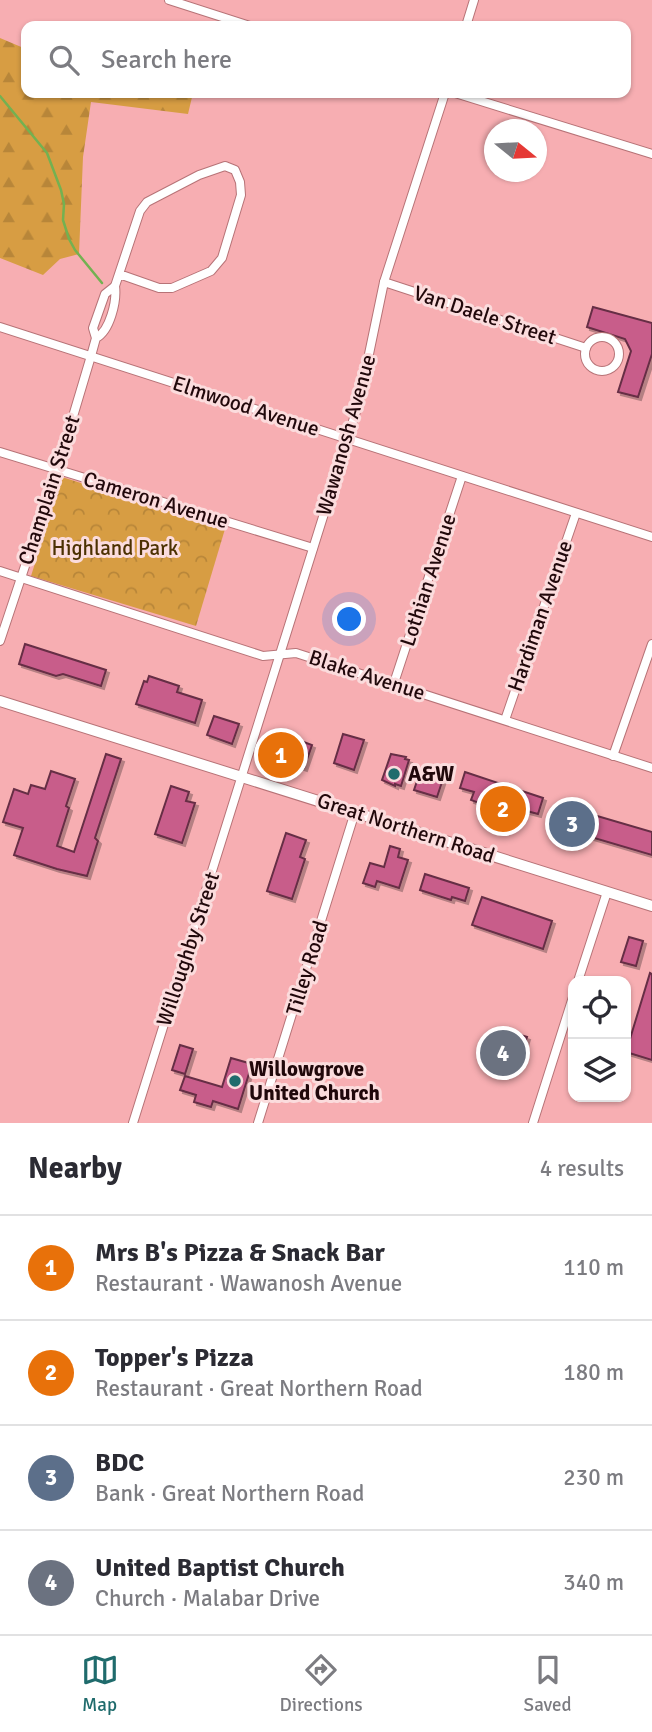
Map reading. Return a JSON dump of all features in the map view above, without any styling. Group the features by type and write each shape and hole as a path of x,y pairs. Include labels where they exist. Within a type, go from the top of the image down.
{"main road":[{"name":"Great Northern Road","path":"0,701 652,906"}],"street":[{"path":"169,0 234,21"},
{"path":"468,21 474,0"},
{"name":"Wawanosh Avenue","path":"243,776 359,402 384,282 442,98"},
{"path":"471,98 652,154"},
{"name":"Champlain Street","path":"0,641 57,470 96,338 104,332 116,296 115,286 119,274 140,211 147,202 199,175 225,166 235,170 242,195 222,258 211,271 172,288 159,288 119,274"},
{"name":"Van Daele Street","path":"384,282 586,348"},
{"name":"Elmwood Avenue","path":"0,327 652,537"},
{"name":"Van Daele Street","path":"604,337 614,341 618,357 613,366 597,370 589,364 586,348 593,339 604,337"},
{"name":"Cameron Avenue","path":"0,452 313,548"},
{"name":"Lothian Avenue","path":"394,683 462,476"},
{"name":"Hardiman Avenue","path":"505,720 576,513"},
{"name":"Blake Avenue","path":"0,571 263,656 296,653 652,768"},
{"path":"613,756 652,644"},
{"name":"Willoughby Street","path":"132,1123 243,776"},
{"name":"Tilley Road","path":"258,1123 355,812"},
{"path":"580,976 607,892"},
{"path":"533,1123 568,1013"}],"green space":[{"path":"0,38 21,47 21,98 192,98 188,114 91,102 83,157 79,254 60,259 43,275 0,258"},
{"name":"Highland Park","path":"62,477 225,529 196,626 31,576"}],"building":[{"path":"593,307 652,323 652,354 638,397 618,392 631,351 625,339 587,327"},
{"path":"25,644 106,670 101,686 19,664"},
{"path":"149,676 179,686 177,692 202,700 195,723 136,704 144,681 147,682"},
{"path":"214,716 239,724 232,744 207,735"},
{"path":"343,734 364,740 354,770 334,763"},
{"path":"301,741 312,745 304,768 276,758 281,745 297,751"},
{"path":"106,754 121,759 95,838 98,841 87,876 14,855 23,828 3,822 14,789 28,794 31,785 45,789 51,771 75,779 57,846 74,852"},
{"name":"A&W","path":"391,754 409,760 401,786 382,780"},
{"path":"420,772 443,779 437,797 414,790"},
{"path":"465,772 543,798 538,814 523,810 522,814 510,811 508,819 480,810 482,804 471,800 474,792 460,788"},
{"path":"171,786 189,792 186,801 195,803 182,843 155,834"},
{"path":"563,806 652,832 652,855 557,827"},
{"path":"286,833 306,840 300,857 305,859 292,899 267,891"},
{"path":"390,846 400,849 398,857 408,860 399,888 377,881 375,887 363,883 370,863 384,867"},
{"path":"425,874 469,888 465,901 452,897 451,900 420,890"},
{"path":"482,897 552,921 543,949 472,925"},
{"path":"629,937 643,941 636,966 621,962"},
{"path":"650,973 652,1060 631,1054 631,1036"},
{"path":"504,1030 527,1037 516,1070 482,1059 487,1044 498,1047"},
{"path":"180,1045 193,1049 185,1074 172,1070"},
{"name":"Willowgrove United Church","path":"231,1058 252,1064 238,1109 213,1101 211,1107 194,1102 196,1095 180,1090 185,1076 222,1087"}],"waterway":[{"path":"0,96 47,153 61,190 63,220 69,239 102,283"}],"place":[{"name":"Mrs B's Pizza & Snack Bar","path":"281,755"},
{"name":"A&W","path":"394,774"},
{"name":"Topper's Pizza","path":"503,809"},
{"name":"BDC","path":"572,824"},
{"name":"United Baptist Church","path":"503,1053"},
{"name":"Willowgrove United Church","path":"235,1081"}]}
